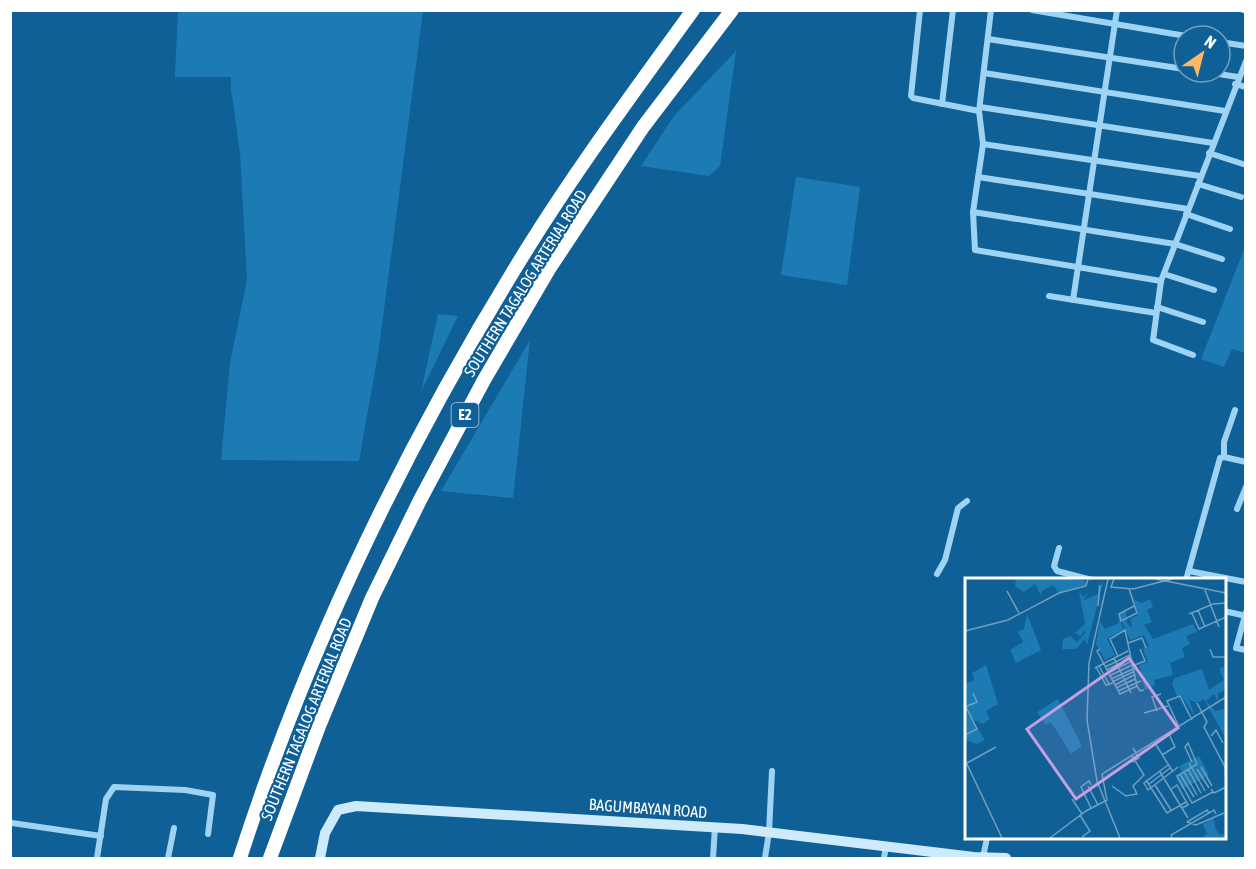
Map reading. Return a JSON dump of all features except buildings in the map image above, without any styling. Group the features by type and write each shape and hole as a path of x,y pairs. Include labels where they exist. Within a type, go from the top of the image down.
{"highway":[{"name":"SOUTHERN TAGALOG ARTERIAL ROAD","path":"240,858 294,709 350,580 392,490 461,360 540,229 619,111 693,10"},
{"name":"SOUTHERN TAGALOG ARTERIAL ROAD","path":"270,858 319,726 372,598 420,500 484,380 549,269 643,127 732,10"}],"street":[{"path":"920,10 910,93 913,98 1213,143"},
{"path":"942,104 953,10"},
{"path":"992,10 980,109 983,144 973,212 975,250 1161,281"},
{"path":"1032,10 1172,34"},
{"path":"1073,300 1117,10"},
{"path":"988,39 1172,67"},
{"path":"1193,355 1153,340 1161,281 1245,61"},
{"path":"984,73 1225,111"},
{"path":"1232,79 1245,87"},
{"path":"983,144 1200,176"},
{"path":"1209,153 1245,165"},
{"path":"978,177 1187,212 1230,229"},
{"path":"1198,184 1241,197"},
{"path":"973,212 1175,244 1222,259"},
{"path":"1164,274 1214,291"},
{"path":"1048,296 1157,310 1203,322"},
{"path":"1224,457 1224,442 1235,410"},
{"path":"1186,578 1220,458 1245,462"},
{"path":"1237,509 1245,487"},
{"path":"937,574 945,560 958,508 966,501"},
{"path":"1059,548 1054,566 1057,571 1088,578"},
{"path":"1189,571 1225,578"},
{"path":"1226,578 1245,582"},
{"path":"1226,611 1245,614 1236,648 1245,650"},
{"path":"765,858 769,832 772,771"},
{"path":"97,858 106,799 114,787 185,790 213,795 208,834"},
{"name":"BAGUMBAYAN ROAD","path":"320,858 325,833 338,810 356,806 716,827 886,846 925,855 1006,858"},
{"path":"12,823 101,836"},
{"path":"713,858 716,827"},
{"path":"168,858 174,828"},
{"path":"977,858 986,839"},
{"path":"884,858 886,846"}],"shaded area":[{"path":"178,11 423,11 379,348 359,461 221,460 230,363 247,280 240,153 231,77 175,77"},
{"path":"736,51 720,166 709,176 641,166 674,116"},
{"path":"796,177 860,187 847,285 781,275"},
{"path":"1245,247 1245,353 1232,349 1224,367 1201,359"},
{"path":"438,314 458,316 421,392"},
{"path":"530,340 513,498 441,491"}]}
